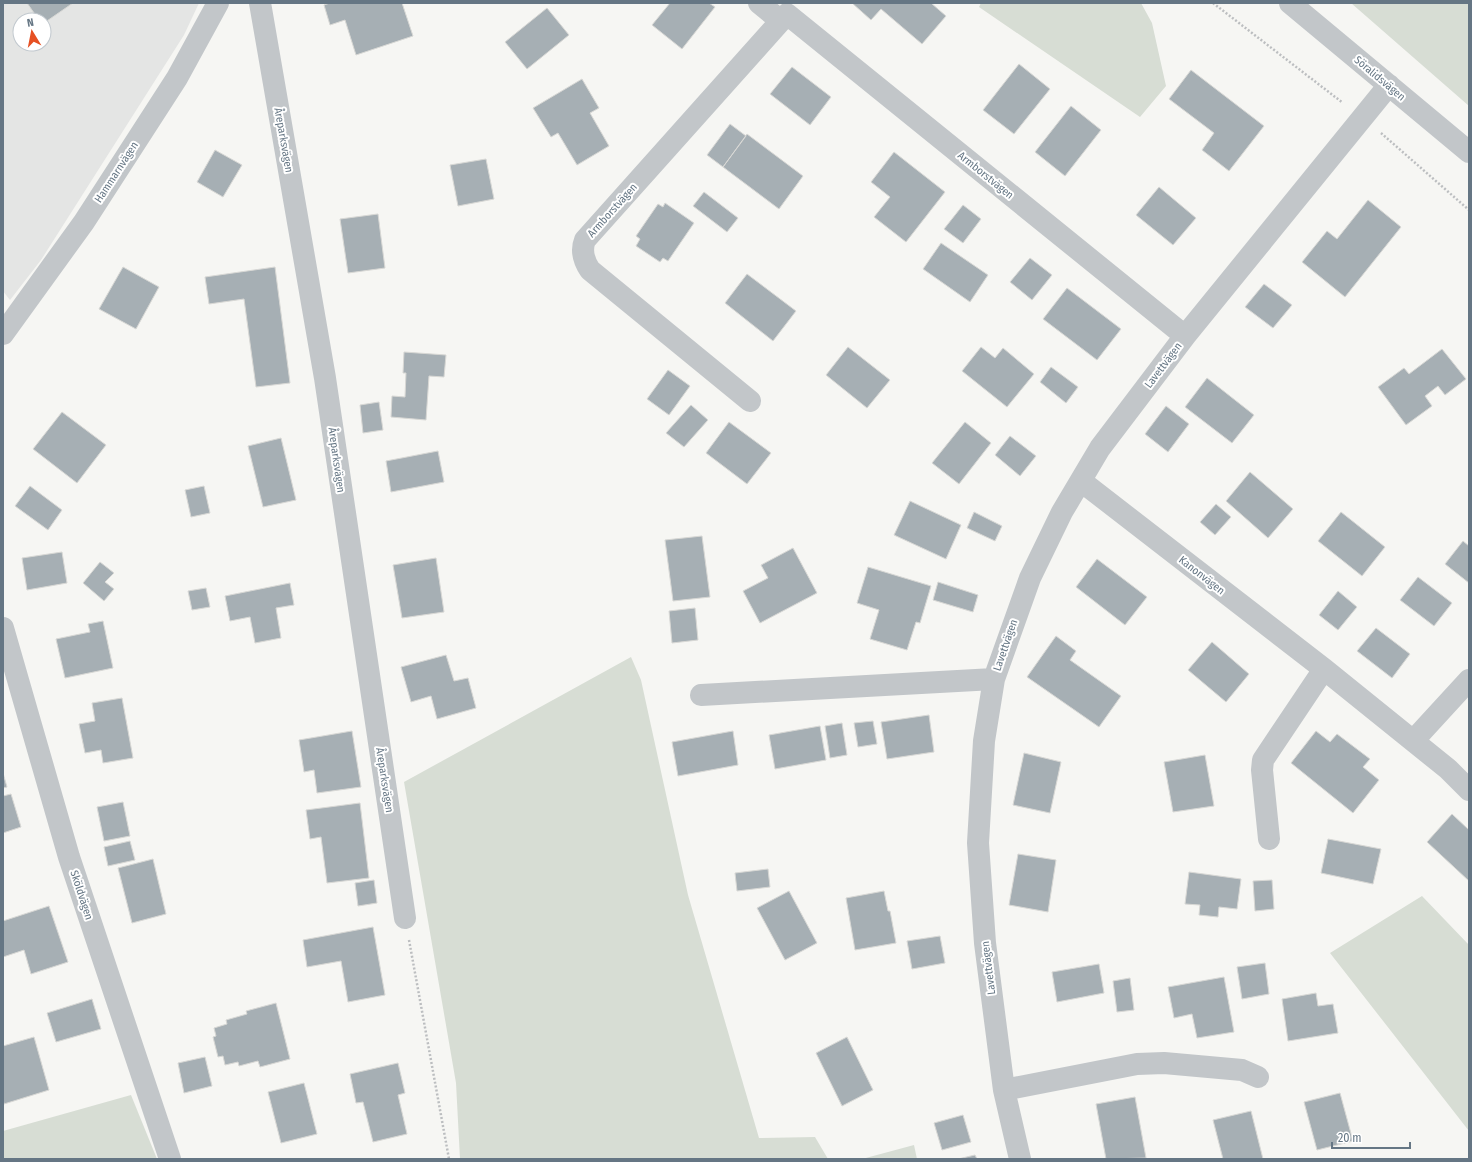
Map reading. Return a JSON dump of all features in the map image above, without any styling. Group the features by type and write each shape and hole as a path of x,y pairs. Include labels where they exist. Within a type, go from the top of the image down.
{"street":[{"name":"Hammarnvägen","path":"3,334 88,216 177,78 218,3"},
{"name":"Åreparksvägen","path":"260,3 325,378 405,918"},
{"name":"Armborstvägen","path":"759,3 788,13 1185,336"},
{"name":"Söralidsvägen","path":"1290,3 1469,152"},
{"name":"Armborstvägen","path":"750,401 590,270 585,260 583,246 586,240 788,13"},
{"name":"Lavettvägen","path":"1020,1159 1004,1090 985,943 978,843 984,741 994,679 1030,578 1062,512 1100,448 1185,336 1389,86"},
{"name":"Kanonvägen","path":"1081,481 1324,669 1448,769 1469,790"},
{"name":"Sköldvägen","path":"3,628 69,857 170,1159"},
{"path":"1269,839 1262,770 1263,760 1324,669"},
{"name":"Lavettvägen","path":"701,695 994,679"},
{"path":"1413,741 1469,680"},
{"path":"1004,1090 1137,1064 1164,1063 1242,1070 1258,1077"}],"path":[{"path":"405,918 450,1159"}],"shaded area":[{"path":"3,3 199,3 184,35 41,260 10,300 3,291"},
{"path":"981,3 1141,3 1152,23 1166,86 1140,117 979,7"},
{"path":"1351,3 1469,3 1469,106"},
{"path":"631,657 641,680 688,895 759,1138 815,1137 828,1159 460,1159 456,1083 404,782"},
{"path":"1422,896 1469,945 1469,1131 1330,953"},
{"path":"131,1095 157,1159 3,1159 3,1131"},
{"path":"914,1145 917,1159 862,1159"}],"building":[{"path":"27,3 73,3 52,17 52,12 33,12"},
{"path":"330,3 402,3 413,36 356,55 345,20 330,25 324,5"},
{"path":"670,3 709,3 715,7 682,49 652,25"},
{"path":"852,3 931,3 946,16 922,44 881,9 871,20"},
{"path":"547,8 569,35 527,69 505,42"},
{"path":"1019,64 1050,89 1014,134 983,110"},
{"path":"792,67 831,97 810,125 770,94"},
{"path":"1191,70 1264,126 1229,171 1202,150 1214,133 1169,99"},
{"path":"582,79 599,108 590,113 609,146 577,165 558,133 551,137 533,108"},
{"path":"1071,106 1101,130 1065,176 1035,152"},
{"path":"730,124 746,136 723,167 707,155"},
{"path":"747,134 803,176 779,209 723,167"},
{"path":"215,150 242,165 223,197 197,182"},
{"path":"894,152 945,192 906,242 874,217 890,197 871,182"},
{"path":"486,159 494,199 458,206 450,165"},
{"path":"1159,187 1196,218 1173,245 1136,215"},
{"path":"704,192 738,218 727,232 693,206"},
{"path":"1368,200 1401,227 1345,297 1302,262 1327,231 1337,239"},
{"path":"665,203 694,223 668,261 663,258 660,262 636,246 640,239 636,236 658,204 663,207"},
{"path":"963,205 981,219 963,243 944,229"},
{"path":"378,214 385,268 348,273 340,219"},
{"path":"941,243 988,275 970,302 923,269"},
{"path":"1030,258 1052,275 1032,300 1010,282"},
{"path":"123,267 159,287 136,329 99,309"},
{"path":"275,267 290,383 256,387 244,299 209,304 205,277"},
{"path":"747,274 796,311 773,341 725,303"},
{"path":"1264,284 1292,305 1273,328 1245,307"},
{"path":"1067,288 1121,329 1097,360 1043,319"},
{"path":"848,347 890,380 867,408 826,375"},
{"path":"981,347 995,358 1003,348 1034,374 1007,407 962,371"},
{"path":"1442,349 1466,379 1445,395 1438,386 1425,396 1432,406 1406,425 1378,387 1404,368 1409,374"},
{"path":"404,352 446,355 444,377 429,376 426,420 391,417 392,396 405,397 406,373 403,373"},
{"path":"1051,367 1078,387 1066,403 1040,382"},
{"path":"668,370 690,386 669,415 647,399"},
{"path":"1207,378 1254,415 1232,443 1185,407"},
{"path":"379,402 383,430 363,433 360,405"},
{"path":"691,405 708,420 684,447 666,433"},
{"path":"1166,406 1189,424 1168,452 1145,434"},
{"path":"62,412 106,445 77,483 33,449"},
{"path":"729,422 771,453 747,484 706,453"},
{"path":"965,422 991,443 959,484 932,463"},
{"path":"1010,436 1036,456 1020,476 995,455"},
{"path":"281,438 296,500 263,507 248,446"},
{"path":"438,451 444,482 391,492 386,461"},
{"path":"1250,472 1293,509 1268,538 1226,501"},
{"path":"30,486 62,510 48,530 15,506"},
{"path":"204,486 210,513 191,517 185,490"},
{"path":"910,501 961,525 946,559 894,535"},
{"path":"1216,504 1231,517 1215,535 1200,522"},
{"path":"974,512 1002,526 995,541 967,528"},
{"path":"1341,512 1385,547 1362,576 1318,541"},
{"path":"702,536 710,597 673,601 665,540"},
{"path":"1463,541 1469,546 1469,583 1445,564"},
{"path":"793,548 817,593 760,623 743,591 768,578 761,565"},
{"path":"62,552 67,583 27,590 22,558"},
{"path":"436,558 444,612 402,618 393,565"},
{"path":"1097,559 1147,597 1125,625 1076,587"},
{"path":"100,562 114,573 105,582 114,589 104,601 83,583"},
{"path":"868,567 931,586 920,623 916,622 907,650 870,639 879,610 857,603"},
{"path":"1418,577 1452,603 1434,626 1400,600"},
{"path":"938,582 978,595 973,612 933,600"},
{"path":"290,583 294,605 276,608 281,638 255,643 250,617 230,621 225,596"},
{"path":"206,588 210,607 192,610 188,591"},
{"path":"1338,591 1357,607 1338,630 1319,615"},
{"path":"695,608 698,640 672,643 669,611"},
{"path":"103,621 113,668 65,678 56,639 90,632 88,624"},
{"path":"1376,628 1410,654 1392,678 1357,651"},
{"path":"1056,636 1076,651 1070,660 1121,696 1099,727 1027,677"},
{"path":"1212,642 1249,674 1226,702 1188,670"},
{"path":"446,655 454,681 468,678 476,708 437,719 431,696 411,702 401,667"},
{"path":"122,698 133,758 103,763 101,750 85,753 79,724 95,721 92,703"},
{"path":"929,715 934,752 887,759 881,722"},
{"path":"873,721 877,744 858,747 854,723"},
{"path":"842,723 847,755 830,758 825,726"},
{"path":"820,726 826,760 775,769 769,735"},
{"path":"352,731 361,787 317,793 314,770 304,772 299,740"},
{"path":"733,731 738,765 678,776 672,742"},
{"path":"1316,731 1330,742 1337,734 1370,759 1363,767 1379,780 1353,813 1291,763"},
{"path":"1024,753 1061,762 1050,813 1013,805"},
{"path":"1205,755 1214,806 1173,812 1164,762"},
{"path":"3,773 7,787 3,788"},
{"path":"11,794 21,827 3,833 3,796"},
{"path":"123,802 130,836 104,841 97,807"},
{"path":"360,803 369,878 327,883 321,837 310,839 306,810"},
{"path":"1452,814 1469,830 1469,881 1427,842"},
{"path":"1328,839 1381,849 1373,884 1321,873"},
{"path":"130,841 135,860 108,866 104,847"},
{"path":"1018,854 1056,860 1048,912 1009,905"},
{"path":"153,859 166,914 132,923 118,868"},
{"path":"768,869 770,887 737,891 735,873"},
{"path":"1189,872 1241,879 1237,909 1219,907 1218,917 1199,915 1200,905 1185,904"},
{"path":"374,880 377,903 358,906 355,883"},
{"path":"1272,880 1274,909 1255,911 1253,881"},
{"path":"789,891 817,943 785,960 757,908"},
{"path":"884,891 888,911 890,911 896,943 855,950 846,898"},
{"path":"49,906 68,962 31,974 24,950 3,957 3,921"},
{"path":"373,927 385,995 348,1002 341,961 307,967 303,940"},
{"path":"940,936 945,963 912,969 907,941"},
{"path":"1265,963 1269,994 1242,999 1237,967"},
{"path":"1099,964 1104,993 1057,1002 1052,972"},
{"path":"1224,977 1234,1032 1197,1038 1192,1014 1174,1018 1168,987"},
{"path":"1130,978 1134,1010 1117,1012 1113,981"},
{"path":"1316,993 1318,1006 1333,1004 1338,1033 1288,1041 1282,999"},
{"path":"92,999 101,1029 56,1042 47,1013"},
{"path":"276,1003 290,1059 260,1067 258,1061 239,1066 238,1062 225,1065 223,1056 218,1057 213,1037 216,1036 214,1028 227,1024 226,1020 247,1014 246,1011"},
{"path":"34,1037 49,1090 4,1104 3,1046"},
{"path":"847,1037 873,1090 842,1106 816,1053"},
{"path":"205,1057 212,1086 184,1093 178,1063"},
{"path":"398,1063 405,1093 398,1095 407,1134 373,1142 363,1102 356,1103 350,1074"},
{"path":"304,1083 317,1134 281,1143 268,1092"},
{"path":"1340,1093 1353,1141 1317,1150 1304,1102"},
{"path":"1135,1097 1146,1158 1106,1159 1096,1104"},
{"path":"1251,1111 1263,1159 1223,1159 1213,1120"},
{"path":"963,1115 971,1142 942,1150 934,1123"},
{"path":"975,1155 977,1159 958,1159"}]}
